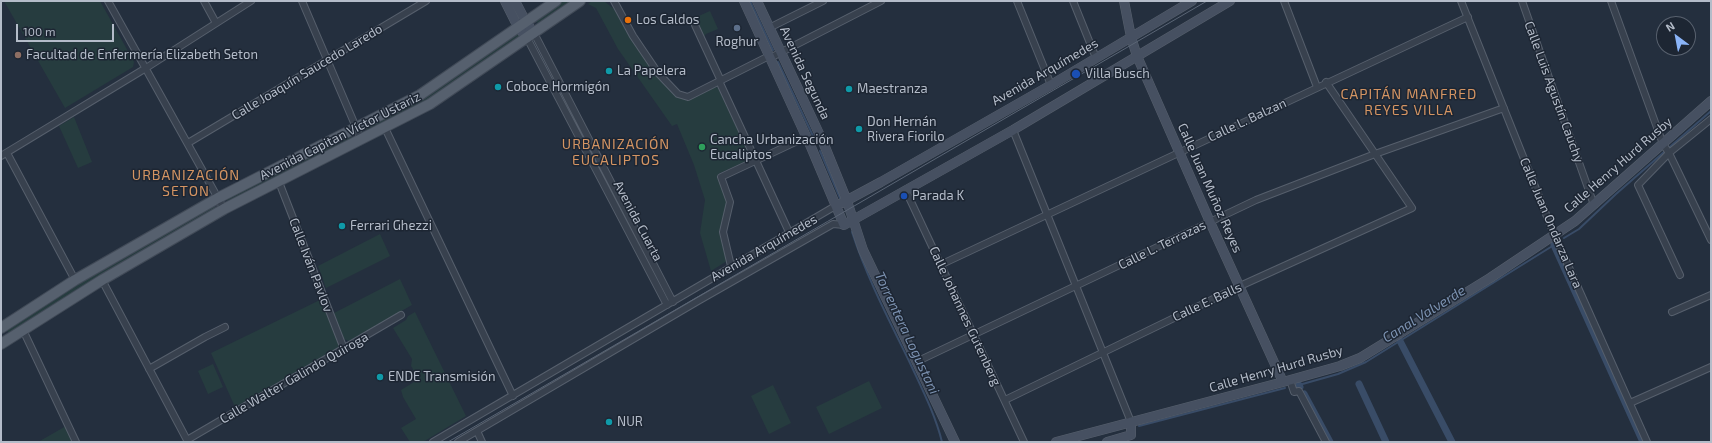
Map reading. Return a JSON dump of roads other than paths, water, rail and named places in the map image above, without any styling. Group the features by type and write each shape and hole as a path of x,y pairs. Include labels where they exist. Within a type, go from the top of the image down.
{"main road":[{"name":"Avenida Capitan Víctor Ustariz","path":"1,328 75,280 218,198 420,95 556,1"},
{"name":"Avenida Capitan Víctor Ustariz","path":"2,340 22,330 102,280 224,210 430,104 580,1"}],"street":[{"path":"108,1 224,210"},
{"path":"204,1 216,24"},
{"path":"75,280 3,153 146,68 251,1"},
{"path":"302,1 361,139"},
{"name":"Calle Joaquín Saucedo Laredo","path":"188,143 426,1"},
{"name":"Avenida Cuarta","path":"505,1 531,35 585,131 673,302"},
{"name":"Avenida Cuarta","path":"515,1 522,24"},
{"path":"614,1 632,36 658,73 674,90 682,96 688,97 780,53 881,1"},
{"name":"Avenida Segunda","path":"744,1 837,205 844,225"},
{"name":"Avenida Segunda","path":"756,1 823,142 847,201 863,250 955,442"},
{"path":"769,28 823,1"},
{"path":"1017,1 1051,85"},
{"path":"1073,1 1096,58"},
{"name":"Calle Juan Muñoz Reyes","path":"1124,1 1131,37 1137,56 1210,222 1286,381"},
{"name":"Avenida Arquímedes","path":"433,442 673,302 789,232 847,201 1051,85 1192,1"},
{"name":"Avenida Arquímedes","path":"458,442 691,305 833,224 844,225 1013,130 1230,1"},
{"path":"1284,1 1317,86"},
{"name":"Calle Juan Ondarza Lara","path":"1461,1 1554,234 1648,442"},
{"name":"Calle Luis Agustín Cauchy","path":"1522,1 1594,205"},
{"path":"1612,1 1663,144 1669,153 1711,240"},
{"name":"Calle L. Balzan","path":"940,265 1317,86 1468,17"},
{"path":"695,25 789,232"},
{"name":"Avenida Cuarta","path":"531,35 578,135 667,305"},
{"path":"1326,82 1375,154"},
{"name":"Calle Henry Hurd Rusby","path":"1056,442 1286,381 1340,366 1360,358 1490,278 1576,220 1711,101"},
{"name":"Calle L. Terrazas","path":"916,362 1256,200 1375,154 1504,108"},
{"name":"Calle Henry Hurd Rusby","path":"1680,275 1638,185 1669,153 1711,119"},
{"path":"385,128 513,396"},
{"path":"1013,130 1131,422 1131,439 1107,442"},
{"path":"578,135 585,131"},
{"path":"731,266 723,232 730,202 721,177 806,137"},
{"name":"Calle E. Balls","path":"1005,400 1103,351 1240,286 1412,208 1375,154"},
{"name":"Calle Iván Pavlov","path":"278,182 344,349"},
{"name":"Calle Johannes Gutenberg","path":"906,191 1024,442"},
{"path":"102,280 187,441"},
{"path":"1672,312 1711,295"},
{"name":"Calle Walter Galindo Quiroga","path":"187,441 401,315"},
{"path":"149,369 205,337 226,327"},
{"path":"22,330 76,442"},
{"path":"1630,403 1711,367"},
{"path":"1286,381 1296,392 1326,442"},
{"path":"477,431 482,442"}],"waterway":[{"name":"Torrentera Logustani","path":"750,1 773,50"},
{"name":"Torrentera Logustani","path":"778,62 814,138"},
{"name":"Canal Valverde","path":"1564,238 1579,229 1616,194 1711,111"},
{"name":"Torrentera Logustani","path":"820,151 840,198"},
{"name":"Torrentera Logustani","path":"852,232 871,282 928,402 942,442"},
{"name":"Canal Valverde","path":"1299,385 1338,374 1366,362 1554,245"},
{"path":"1554,245 1643,442"},
{"path":"1400,341 1452,442"},
{"path":"1359,384 1386,442"},
{"name":"Canal Valverde","path":"1139,426 1285,388"},
{"path":"1304,394 1330,442"}],"tram line":[{"path":"448,442 1207,1"}],"place":[{"name":"Los Caldos","path":"628,20"},
{"name":"Roghur","path":"737,28"},
{"name":"Facultad de Enfermería Elizabeth Seton","path":"18,55"},
{"name":"La Papelera","path":"609,71"},
{"name":"Villa Busch","path":"1076,74"},
{"name":"Coboce Hormigón","path":"498,87"},
{"name":"Maestranza","path":"849,89"},
{"name":"Don Hernán Rivera Fiorilo","path":"859,129"},
{"name":"Cancha Urbanización Eucaliptos","path":"702,147"},
{"name":"Parada K","path":"904,196"},
{"name":"Ferrari Ghezzi","path":"342,226"},
{"name":"ENDE Transmisión","path":"380,377"},
{"name":"NUR","path":"609,422"}],"district":[{"name":"CAPITÁN MANFRED REYES VILLA","path":"1409,102"},
{"name":"URBANIZACIÓN EUCALIPTOS","path":"616,152"},
{"name":"URBANIZACIÓN SETON","path":"186,184"}]}
